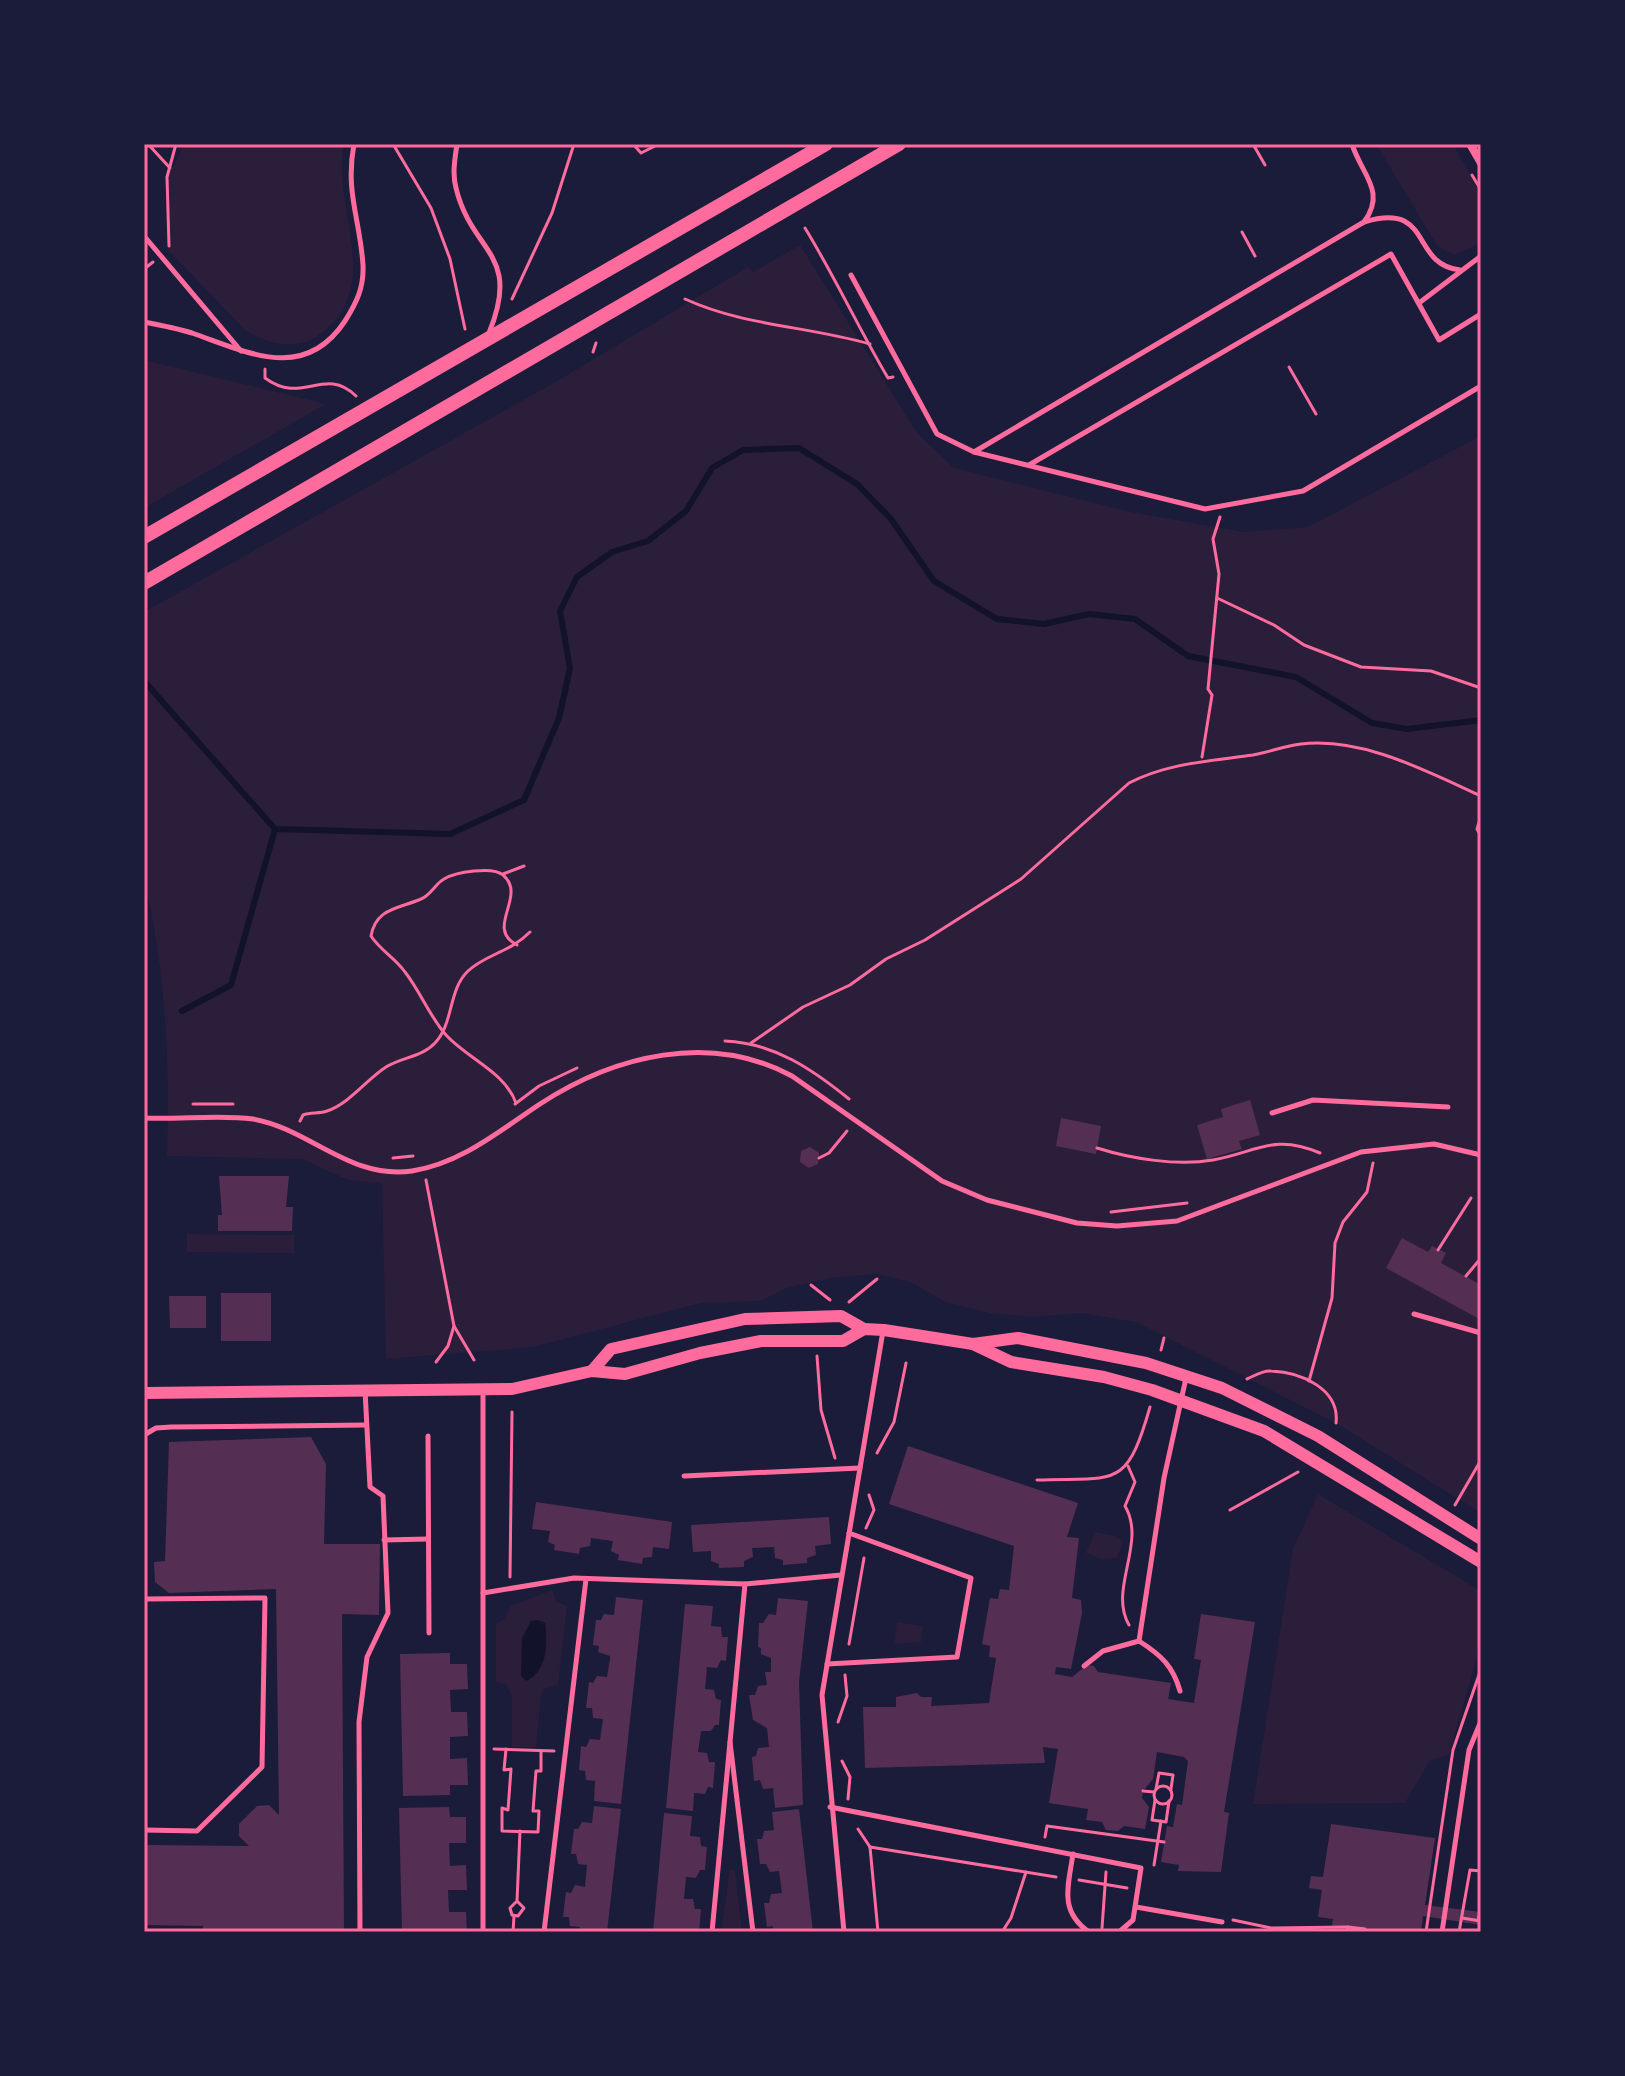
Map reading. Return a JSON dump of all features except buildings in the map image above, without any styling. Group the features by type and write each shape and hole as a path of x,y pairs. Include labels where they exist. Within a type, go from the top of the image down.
{"main road":[{"path":"144,537 826,144"},
{"path":"144,583 899,144"}],"street":[{"path":"1470,144 1481,163"},
{"path":"592,1371 611,1349 745,1319 841,1316 864,1329 973,1344 1011,1362 1104,1377 1180,1400 1264,1431 1481,1562"},
{"path":"144,1393 512,1389 592,1371 625,1374 700,1353 761,1341 843,1341 864,1329"},
{"path":"973,1344 1018,1338 1107,1354 1187,1375 1291,1420 1481,1539"}],"lane":[{"path":"144,322 188,332 242,352 294,358 318,349 336,334 358,300 363,283 363,265 350,195 354,144"},
{"path":"457,144 454,171 460,200 493,255 500,278 501,298 485,341"},
{"path":"1352,144 1375,193 1371,212 1364,222"},
{"path":"974,452 1364,222 1397,216 1407,221 1438,262 1446,268 1460,270"},
{"path":"144,236 242,352"},
{"path":"1028,466 1391,254 1439,340 1481,314"},
{"path":"1419,303 1481,256"},
{"path":"851,275 937,434 974,452 1205,509 1303,491 1481,386"},
{"path":"144,1118 254,1120 297,1134 341,1160 367,1168 407,1172 465,1154 586,1078 632,1062 689,1051 743,1055 767,1063 942,1181 987,1200 1077,1223 1117,1226 1177,1221 1376,1149 1434,1144 1481,1155"},
{"path":"1272,1113 1313,1100 1448,1107"},
{"path":"1414,1314 1481,1333"},
{"path":"844,1932 822,1695 884,1330"},
{"path":"1139,1641 1180,1400 1187,1375"},
{"path":"360,1932 359,1722 367,1657 388,1613 383,1496 370,1487 365,1390"},
{"path":"483,1390 483,1932"},
{"path":"144,1435 156,1428 171,1427 366,1425"},
{"path":"428,1436 429,1633"},
{"path":"684,1476 860,1468"},
{"path":"827,1664 957,1657 971,1578 849,1533"},
{"path":"384,1540 428,1539"},
{"path":"483,1593 586,1579 745,1584 841,1575"},
{"path":"544,1932 586,1579"},
{"path":"712,1932 745,1584"},
{"path":"144,1599 265,1598 262,1767 197,1831 144,1830"},
{"path":"1084,1666 1103,1651 1139,1641"},
{"path":"1139,1641 1165,1659 1174,1671 1180,1691"},
{"path":"1442,1932 1469,1750 1481,1721"},
{"path":"729,1729 753,1932"},
{"path":"830,1807 1141,1868 1133,1920 1119,1932"},
{"path":"1073,1854 1065,1904 1071,1916 1089,1932"},
{"path":"1136,1907 1222,1922"}],"path":[{"path":"148,144 170,168"},
{"path":"144,269 161,256 171,242 167,177 176,144"},
{"path":"393,144 431,208 450,259 465,329"},
{"path":"510,303 552,213 574,144"},
{"path":"633,144 641,153 659,144"},
{"path":"1253,144 1265,165"},
{"path":"805,228 839,284 888,378 903,371"},
{"path":"1242,232 1255,256"},
{"path":"685,299 731,318 870,344"},
{"path":"593,352 596,343"},
{"path":"265,356 265,378 277,386 301,390 326,382 348,388 356,396"},
{"path":"1289,367 1316,414"},
{"path":"1201,759 1212,695 1208,689 1219,574 1213,539 1223,506"},
{"path":"1217,598 1274,625 1304,645 1361,667 1431,671 1481,688"},
{"path":"751,1043 803,1007 850,985 886,959 925,940 1021,879 1129,783 1201,759 1254,755 1302,744 1369,751 1415,766 1481,796"},
{"path":"1481,816 1477,829 1481,836"},
{"path":"516,1103 511,1089 501,1078 480,1065 443,1031 403,968 371,936 373,921 395,907 424,898 447,877 492,870 503,874 524,866"},
{"path":"503,874 511,894 502,926 505,936 517,945"},
{"path":"300,1121 310,1112 327,1111 340,1104 396,1062 423,1052 437,1042 460,980 470,969 517,945 530,932"},
{"path":"716,1040 768,1047 800,1064 852,1101"},
{"path":"507,1110 539,1086 586,1064"},
{"path":"193,1104 223,1101 243,1106"},
{"path":"288,1117 307,1126"},
{"path":"819,1158 829,1153 855,1121"},
{"path":"1097,1148 1120,1155 1185,1161 1213,1160 1270,1142 1295,1145 1334,1162"},
{"path":"1308,1159 1334,1149"},
{"path":"1309,1381 1332,1298 1335,1243 1343,1222 1367,1192 1376,1149"},
{"path":"379,1157 423,1156"},
{"path":"424,1169 454,1326 474,1360"},
{"path":"1438,1250 1471,1198"},
{"path":"1108,1213 1194,1202"},
{"path":"1466,1276 1481,1258"},
{"path":"811,1285 831,1302 852,1302 877,1279"},
{"path":"436,1362 448,1346 454,1326"},
{"path":"1160,1354 1164,1338"},
{"path":"817,1356 821,1410 835,1458"},
{"path":"875,1458 880,1443 894,1422 906,1363"},
{"path":"1247,1379 1268,1370 1309,1381 1332,1396 1338,1410 1336,1423"},
{"path":"1037,1480 1109,1477 1128,1466 1137,1452 1150,1407"},
{"path":"510,1589 512,1412"},
{"path":"1447,1518 1481,1460"},
{"path":"1128,1466 1135,1482 1125,1506 1133,1527 1121,1612 1139,1641"},
{"path":"1230,1510 1298,1472"},
{"path":"866,1488 874,1510 866,1529"},
{"path":"849,1644 864,1558"},
{"path":"853,1568 862,1571"},
{"path":"838,1723 847,1696 845,1672"},
{"path":"840,1748 850,1777 848,1799"},
{"path":"483,1749 566,1752"},
{"path":"506,1749 504,1770 511,1769 508,1810 502,1808 502,1831 538,1832 539,1811 533,1811 536,1771 541,1771 541,1751"},
{"path":"1159,1773 1173,1775 1166,1822 1152,1820 1155,1790 1159,1773"},
{"path":"1143,1791 1165,1786 1171,1790"},
{"path":"1155,1800 1163,1804 1169,1801"},
{"path":"1043,1849 1047,1826 1164,1842"},
{"path":"858,1829 870,1847 878,1932"},
{"path":"514,1916 524,1910 517,1901 520,1831"},
{"path":"870,1847 1061,1878"},
{"path":"1102,1932 1108,1861"},
{"path":"1459,1932 1470,1870 1481,1871"},
{"path":"1002,1932 1011,1918 1026,1872"},
{"path":"1079,1880 1132,1889"},
{"path":"513,1932 514,1916 510,1908 517,1901"},
{"path":"1462,1918 1480,1921 1481,1907"},
{"path":"1222,1922 1231,1920 1271,1928 1365,1929"}],"shaded area":[{"path":"181,144 344,144 342,169 353,270 350,293 339,314 320,334 311,340 292,344 272,342 254,335 245,330 168,250 171,242 167,177 180,155"},
{"path":"1376,144 1453,144 1481,194 1481,243 1454,255 1438,247"},
{"path":"800,245 917,433 954,468 1131,512 1244,532 1308,527 1481,436 1481,1513 1336,1423 1136,1322 1082,1313 1031,1317 990,1313 945,1302 911,1282 877,1274 829,1278 787,1288 761,1301 701,1303 533,1347 386,1359 382,1183 348,1180 302,1159 167,1156 165,1018 157,948 144,880 144,612 552,384 748,267 753,272"},
{"path":"144,360 326,404 144,508"},
{"path":"187,1234 294,1235 294,1253 187,1252"},
{"path":"1318,1494 1481,1591 1481,1642 1449,1755 1430,1760 1405,1803 1253,1804 1293,1549"},
{"path":"1095,1532 1115,1536 1123,1542 1117,1558 1100,1559 1086,1553"},
{"path":"552,1590 556,1601 567,1606 558,1685 544,1689 541,1695 536,1747 512,1747 512,1696 506,1684 496,1682 496,1624 504,1619 511,1606"},
{"path":"531,1621 545,1623 544,1656 538,1671 526,1681 521,1676 522,1638"},
{"path":"897,1622 923,1626 921,1642 894,1644"},
{"path":"730,1869 735,1871 742,1932 721,1932"}],"waterway":[{"path":"144,681 275,829 450,834 524,800 559,718 570,668 560,611 577,577 612,552 648,541 686,511 712,468 743,450 799,448 857,484 891,519 934,581 997,619 1044,624 1089,614 1135,619 1188,656 1296,677 1372,723 1407,729 1481,720"},
{"path":"182,1011 231,985 275,829"}]}
